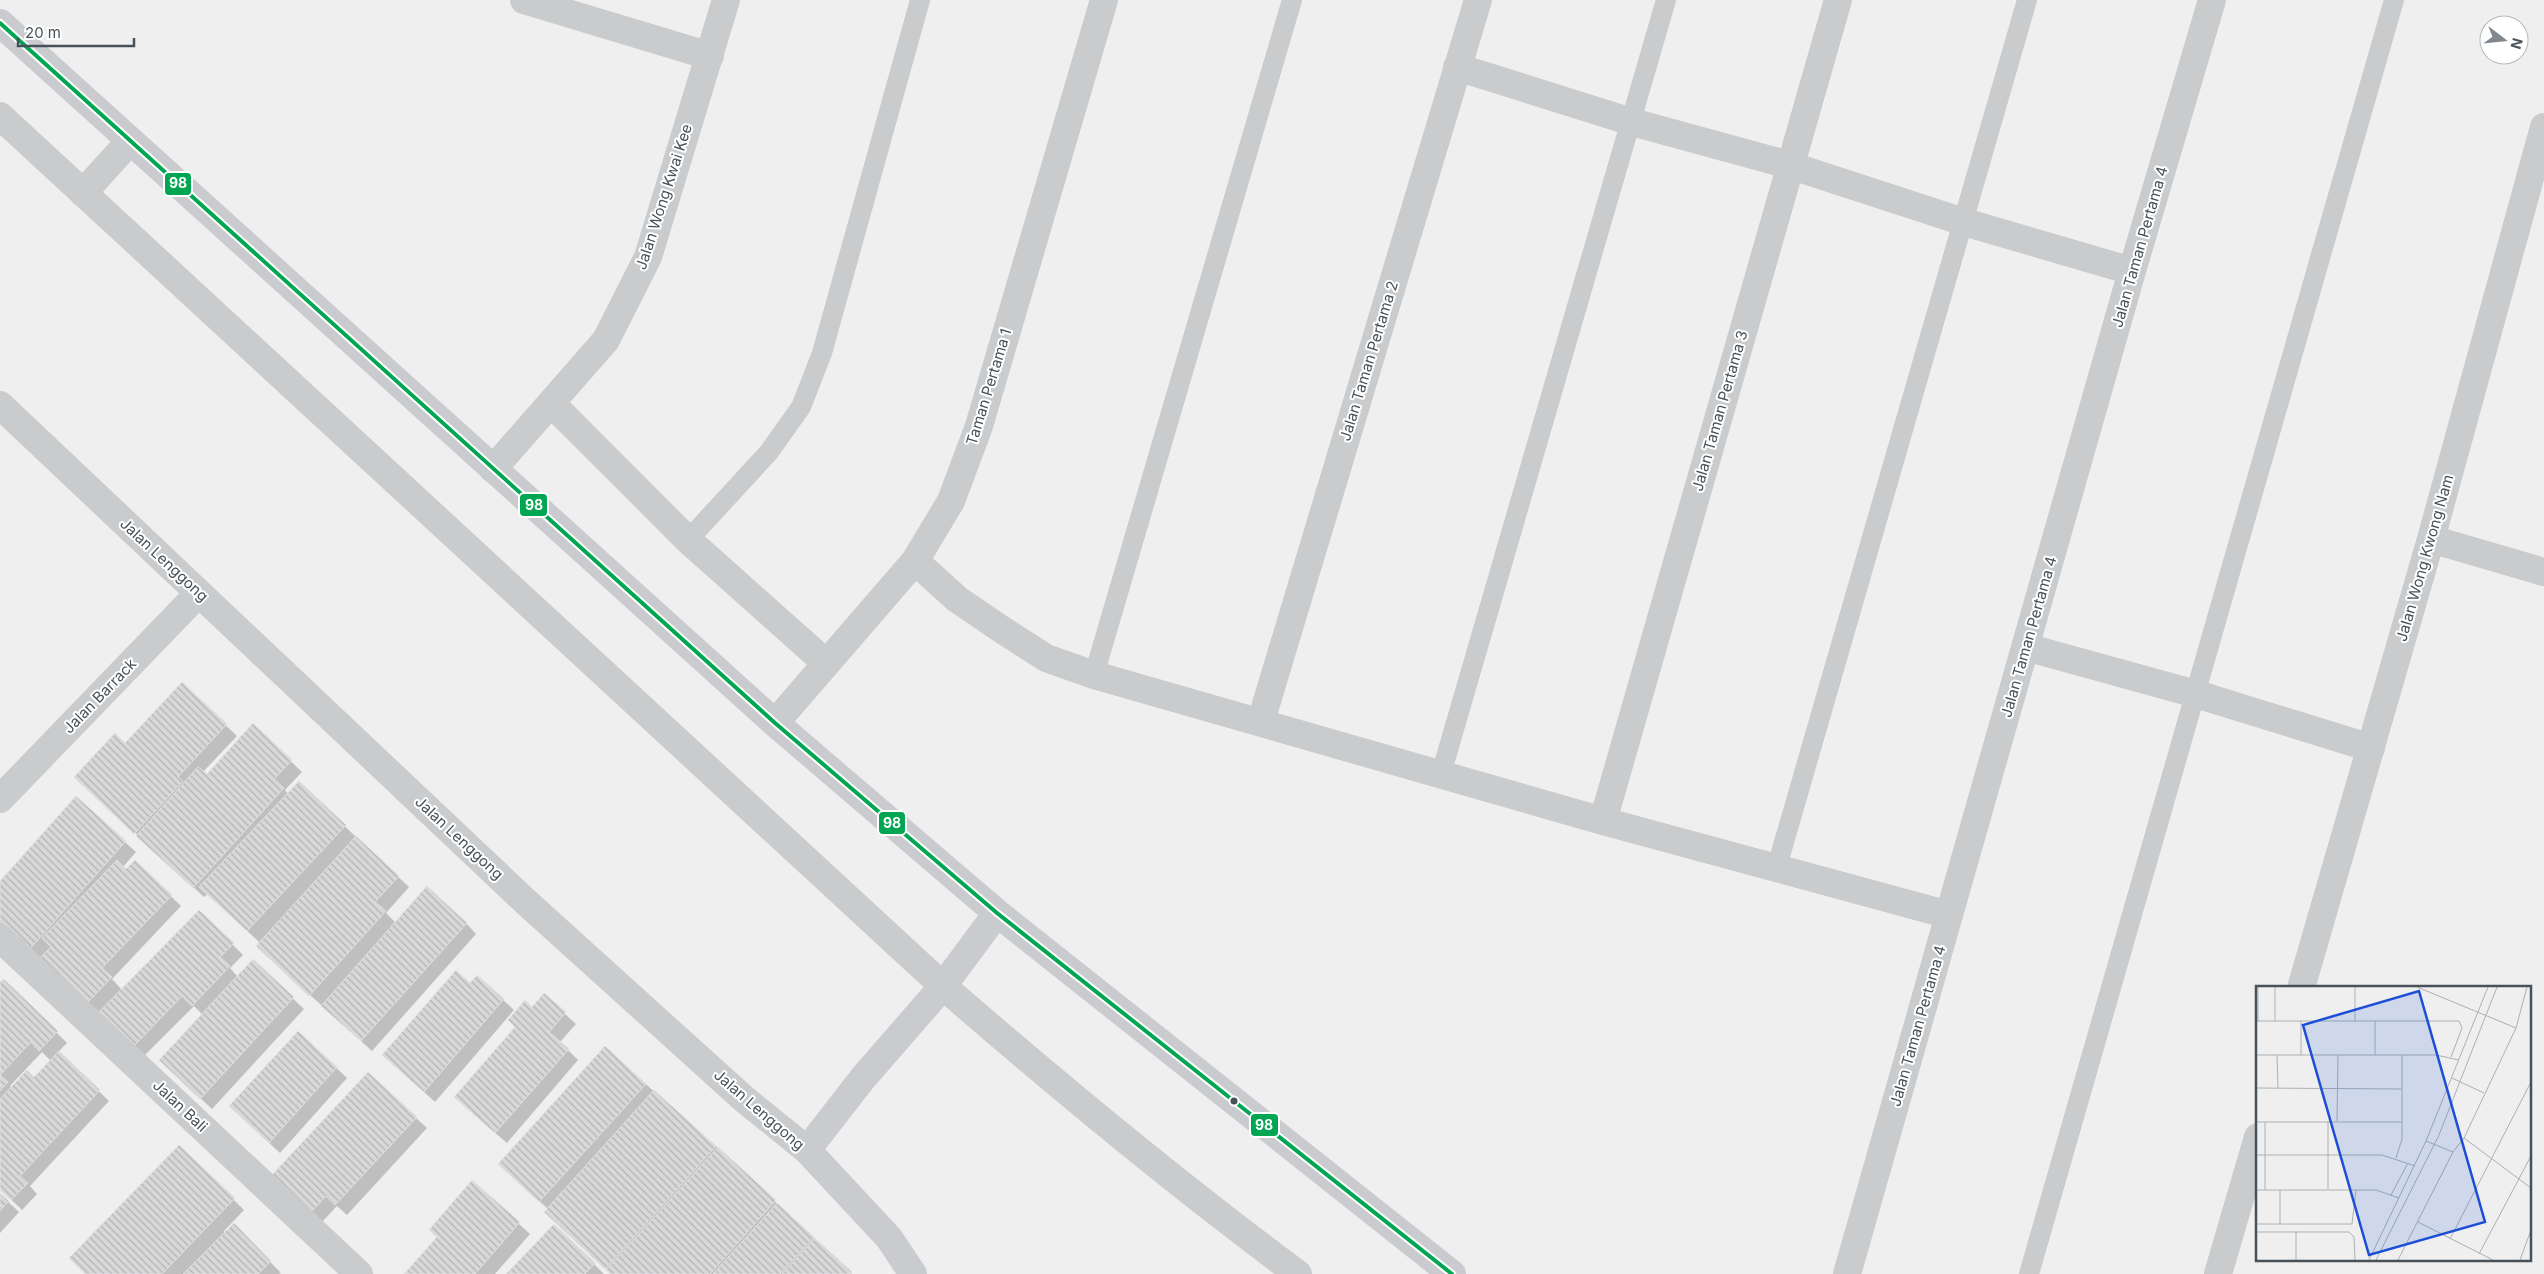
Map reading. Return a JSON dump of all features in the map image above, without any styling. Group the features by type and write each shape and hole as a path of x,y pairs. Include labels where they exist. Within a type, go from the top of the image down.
{"main road":[{"path":"0,23 775,722 997,912 1452,1274"},
{"path":"807,1150 863,1078 943,986 997,912"},
{"name":"Jalan Lenggong","path":"807,1150 889,1238 913,1274"}],"street":[{"name":"Jalan Wong Kwai Kee","path":"493,469 606,340 648,257 726,0"},
{"name":"Taman Pertama 1","path":"775,722 915,561 951,501 979,426 1104,0"},
{"name":"Jalan Taman Pertama 2","path":"1261,721 1478,0"},
{"name":"Jalan Taman Pertama 3","path":"1603,822 1838,0"},
{"name":"Jalan Taman Pertama 4","path":"1847,1274 2132,271 2212,0"},
{"path":"529,1 710,56"},
{"path":"1457,67 1632,122 1789,166 1964,222 2132,271"},
{"path":"0,116 943,986 1026,1058 1238,1230 1298,1274"},
{"name":"Jalan Wong Kwong Nam","path":"2302,986 2431,539 2544,127"},
{"path":"83,193 130,141"},
{"path":"551,404 688,540 826,663"},
{"name":"Jalan Lenggong","path":"0,405 526,902 744,1099 807,1150"},
{"path":"2431,539 2544,572"},
{"path":"915,561 958,599 1016,639 1046,658 1094,675 1261,721 1603,822 1776,870 1950,915"},
{"name":"Jalan Barrack","path":"0,799 199,593"},
{"path":"2026,647 2196,694 2371,748"},
{"name":"Jalan Bali","path":"0,938 359,1274"},
{"path":"2218,1274 2256,1144"}],"lane":[{"path":"688,540 769,452 801,407 822,353 920,0"},
{"path":"1094,675 1292,0"},
{"path":"1441,774 1666,0"},
{"path":"1776,870 2027,0"},
{"path":"2029,1274 2394,0"}],"building":[{"path":"182,682 227,724 178,777 183,781 134,834 74,777 115,733 125,743"},
{"path":"253,723 292,760 274,779 284,788 193,888 136,836 198,767 207,774"},
{"path":"299,781 346,825 247,931 199,887"},
{"path":"76,796 126,841 28,951 0,926 0,881"},
{"path":"356,836 399,876 375,902 386,911 309,996 256,946"},
{"path":"117,860 126,869 135,860 172,895 102,968 112,977 87,1003 40,958 51,947 42,938"},
{"path":"427,886 467,923 361,1041 321,1006"},
{"path":"199,910 234,943 220,957 230,966 192,1006 182,996 133,1047 98,1013"},
{"path":"253,959 294,997 200,1099 159,1060"},
{"path":"456,970 470,983 477,975 504,999 424,1092 382,1055"},
{"path":"4,979 58,1031 39,1051 31,1042 0,1075 0,982"},
{"path":"544,993 566,1012 549,1032 569,1049 495,1133 454,1097 515,1027 508,1020 525,1000 532,1007"},
{"path":"298,1031 337,1067 269,1143 229,1106"},
{"path":"605,1046 646,1084 539,1202 498,1164"},
{"path":"59,1051 100,1090 20,1176 28,1183 11,1200 0,1190 0,1099 27,1070 34,1077"},
{"path":"368,1072 417,1117 335,1205 326,1196 310,1213 271,1176"},
{"path":"0,1075 8,1082 0,1091"},
{"path":"654,1090 716,1146 605,1269 544,1212"},
{"path":"179,1145 235,1198 162,1274 85,1274 69,1258"},
{"path":"718,1147 776,1200 710,1274 610,1274 606,1270"},
{"path":"472,1180 520,1222 475,1274 404,1274 437,1237 429,1230"},
{"path":"0,1193 9,1201 0,1211"},
{"path":"777,1203 814,1237 780,1274 713,1274"},
{"path":"234,1223 271,1261 258,1274 183,1274"},
{"path":"554,1224 595,1263 585,1274 506,1274"},
{"path":"815,1238 852,1272 850,1274 782,1274"}],"transit line":[{"name":"98","path":"0,23 775,723 997,913 1452,1274"}]}
